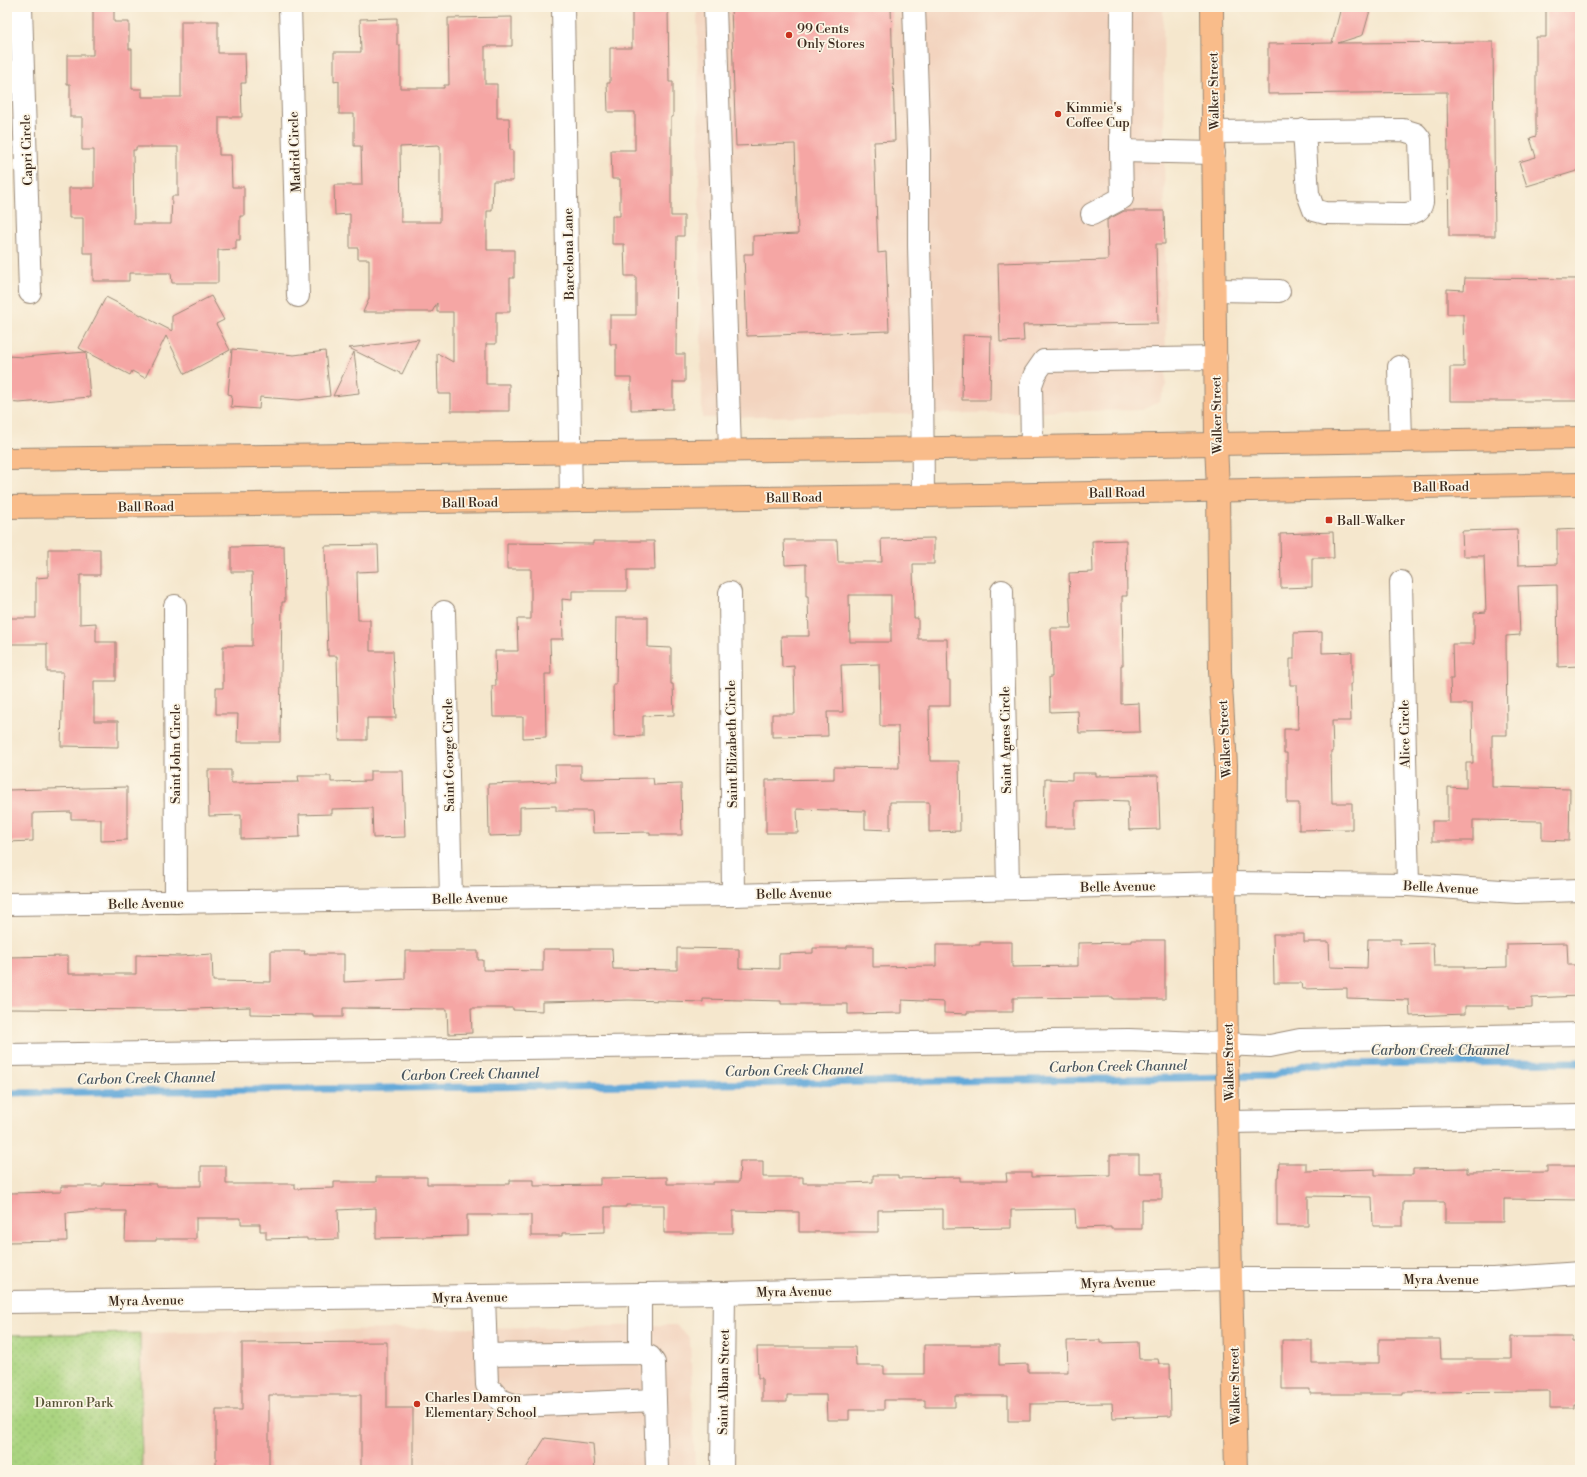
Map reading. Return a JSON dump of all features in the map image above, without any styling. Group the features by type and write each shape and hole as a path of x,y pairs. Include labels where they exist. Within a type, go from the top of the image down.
{"main road":[{"name":"Walker Street","path":"1212,7 1216,443 1220,671 1226,765 1225,883 1227,1049 1236,1470"},
{"path":"7,459 1032,447 1580,438"},
{"name":"Ball Road","path":"7,507 923,496 1580,484"}],"street":[{"name":"Capri Circle","path":"21,7 30,292"},
{"name":"Madrid Circle","path":"290,7 298,296"},
{"name":"Barcelona Lane","path":"563,7 571,500"},
{"path":"715,7 730,450"},
{"path":"914,7 918,144 918,244 923,496"},
{"path":"1092,214 1122,198 1122,7"},
{"path":"1214,132 1304,130 1403,130 1416,134 1420,139 1422,202 1420,209 1416,212 1406,214 1325,213 1314,210 1308,194 1304,130"},
{"path":"1121,151 1214,153"},
{"path":"1215,290 1279,291"},
{"path":"1032,447 1031,385 1035,374 1044,361 1216,358"},
{"path":"1399,368 1401,441"},
{"name":"Alice Circle","path":"1401,582 1408,885"},
{"name":"Saint Agnes Circle","path":"1002,591 1008,888"},
{"name":"Saint Elizabeth Circle","path":"730,593 732,895"},
{"name":"Saint John Circle","path":"175,606 176,902"},
{"name":"Saint George Circle","path":"444,612 451,898"},
{"name":"Belle Avenue","path":"7,904 732,895 1225,883 1408,885 1517,892 1580,890"},
{"path":"7,1055 1129,1040 1227,1049 1270,1046 1300,1040 1580,1034"},
{"path":"1229,1122 1580,1116"},
{"name":"Myra Avenue","path":"7,1302 724,1293 1231,1279 1493,1279 1580,1273"},
{"name":"Saint Alban Street","path":"722,1470 724,1293"},
{"path":"640,1294 640,1353"},
{"path":"484,1296 488,1385 500,1400 517,1406 655,1400"},
{"path":"486,1355 640,1353 650,1357 654,1363 657,1470"}],"shaded area":[{"path":"697,7 1163,7 1166,387 1159,401 1143,410 702,418"},
{"name":"Charles Damron Elementary School","path":"676,1325 690,1338 695,1470 142,1470 140,1333"}],"green space":[{"name":"Damron Park","path":"140,1333 142,1470 7,1470 7,1335"}],"building":[{"path":"93,7 114,7 114,22 129,22 129,49 132,49 132,89 142,89 142,97 181,97 181,21 218,21 218,53 245,53 246,83 241,83 242,117 219,117 219,155 231,155 232,187 244,187 244,216 240,216 240,240 236,240 236,249 218,250 218,283 172,283 171,273 129,273 129,281 93,281 93,253 83,253 83,218 69,218 69,188 94,188 94,150 82,150 82,117 70,117 70,84 67,84 67,55 93,55","holes":["136,147 178,147 178,196 172,196 171,224 134,224 133,150 136,150"]},
{"path":"632,7 668,7 669,82 673,82 673,117 671,117 671,216 684,216 684,236 677,236 676,354 685,354 685,382 673,382 673,409 631,410 631,378 616,378 616,344 610,344 610,315 636,315 636,276 625,276 624,244 612,244 612,216 620,216 620,179 612,179 611,150 635,150 635,112 608,112 607,83 610,83 610,48 632,48"},
{"path":"731,7 891,7 895,141 874,142 878,253 886,252 889,331 747,336 744,254 753,254 753,236 798,234 795,144 736,146"},
{"path":"1341,7 1371,7 1363,35 1338,43 1493,42 1495,236 1449,236 1447,92 1268,94 1268,44 1332,43"},
{"path":"1546,10 1580,10 1580,170 1527,186 1519,162 1536,157 1530,138 1536,136 1536,37 1546,37"},
{"path":"512,17 512,46 485,46 485,84 497,84 497,118 509,118 510,150 513,150 513,181 493,181 492,211 487,211 487,250 514,250 514,278 510,278 510,312 496,312 496,344 486,344 486,384 509,384 509,411 451,411 451,394 438,394 437,353 453,362 453,312 437,312 437,303 432,312 363,312 369,299 369,259 358,259 358,248 350,248 350,214 335,215 334,185 362,185 361,146 354,146 354,114 339,114 339,81 334,82 334,52 361,52 360,19 397,18 397,45 400,45 400,88 444,88 444,85 449,85 448,18","holes":["440,146 440,222 401,222 400,147"]},
{"path":"1124,211 1164,211 1165,244 1156,244 1158,323 1023,325 1024,341 1000,342 998,263 1108,260 1107,220"},
{"path":"1465,278 1580,279 1580,401 1450,401 1450,367 1464,367 1463,314 1447,314 1447,289 1464,290"},
{"path":"211,296 224,320 216,324 230,350 185,374 166,336 145,378 132,371 130,375 79,348 106,297 172,331 172,316"},
{"path":"963,335 991,336 990,400 962,400"},
{"path":"419,339 402,374 349,348"},
{"path":"232,349 294,355 325,351 330,396 299,400 260,397 259,409 231,407 232,395 228,394"},
{"path":"86,352 90,397 19,403 7,402 7,356 24,357"},
{"path":"354,352 359,393 333,396"},
{"path":"1517,529 1518,565 1557,564 1557,530 1580,529 1580,666 1558,667 1557,585 1518,586 1520,635 1506,636 1507,735 1492,735 1492,787 1570,789 1569,841 1542,840 1542,821 1473,820 1473,841 1432,841 1432,821 1448,821 1448,787 1466,788 1466,763 1473,763 1472,704 1451,704 1450,679 1453,679 1452,644 1474,644 1474,613 1486,612 1484,556 1463,556 1462,531"},
{"path":"1333,532 1334,558 1312,558 1312,587 1281,588 1280,534"},
{"path":"934,538 934,564 913,564 914,618 918,618 918,639 947,639 950,706 929,706 930,761 959,761 960,831 929,832 929,802 890,802 890,830 865,829 865,811 797,809 798,833 766,833 766,780 834,779 834,767 899,768 898,726 880,726 879,664 841,665 843,712 827,712 828,736 772,737 772,714 795,714 794,666 782,667 781,636 809,636 808,596 806,596 806,564 785,565 784,540 837,540 838,562 882,562 881,539","holes":["849,595 891,595 891,642 850,642"]},
{"path":"1126,540 1127,596 1122,596 1123,665 1121,665 1121,704 1139,703 1140,732 1079,733 1078,711 1050,712 1049,677 1052,677 1051,628 1071,628 1069,573 1093,572 1092,541"},
{"path":"593,541 654,541 655,570 627,570 627,591 572,591 572,600 562,599 563,639 550,639 551,674 545,674 546,737 523,738 523,717 493,717 492,686 496,686 495,651 518,651 517,619 531,619 531,569 507,569 507,543 593,544"},
{"path":"378,545 379,571 357,572 358,620 370,620 370,651 393,651 396,718 367,718 367,740 339,740 337,656 328,656 325,546"},
{"path":"284,546 285,602 282,602 280,742 237,742 238,714 216,714 216,688 223,688 223,646 252,646 252,572 231,572 231,547"},
{"path":"48,549 100,549 100,575 80,575 80,624 96,623 96,642 116,642 116,681 94,681 94,721 118,721 118,747 61,746 63,672 47,672 47,644 7,644 7,618 36,618 36,578 48,577"},
{"path":"617,617 648,617 648,647 671,648 671,684 673,684 674,715 643,716 643,736 614,737 613,684 616,684"},
{"path":"1322,632 1322,653 1352,652 1352,684 1350,684 1351,721 1332,721 1333,752 1331,752 1332,803 1352,803 1352,829 1299,830 1299,803 1287,803 1287,753 1284,753 1284,729 1298,729 1297,685 1290,685 1290,659 1294,659 1294,633"},
{"path":"555,765 581,765 581,779 653,778 654,785 681,784 682,835 650,835 650,832 593,833 592,811 556,811 556,806 520,807 520,835 489,836 488,784 556,782"},
{"path":"208,770 231,770 231,783 299,782 298,776 331,776 331,782 370,781 370,771 403,771 405,837 373,838 372,808 332,809 332,814 299,815 300,837 241,839 241,815 209,816"},
{"path":"1072,773 1096,773 1096,776 1158,775 1160,829 1129,830 1128,801 1101,800 1075,801 1075,828 1044,828 1045,779 1072,780"},
{"path":"127,787 127,840 101,841 101,819 71,819 71,812 33,813 33,841 7,842 7,790"},
{"path":"1273,934 1304,934 1304,942 1329,942 1330,967 1367,968 1368,939 1400,939 1400,944 1433,943 1434,966 1464,966 1464,968 1507,967 1507,944 1567,943 1568,965 1580,965 1580,996 1532,998 1532,1008 1509,1009 1509,1006 1465,1006 1465,1014 1410,1016 1409,1000 1347,998 1347,988 1302,989 1301,983 1274,983"},
{"path":"1132,940 1165,940 1165,999 1113,999 1113,997 1013,998 1013,1012 967,1012 967,1014 944,1013 944,1002 902,1000 902,1013 848,1014 848,1004 781,1004 781,1001 703,999 703,1002 629,1000 542,1002 542,1011 513,1010 513,1008 471,1008 472,1033 448,1034 447,1009 343,1008 343,1017 313,1017 313,1015 250,1014 250,1007 167,1010 7,1009 7,957 68,956 68,974 136,974 136,955 180,956 212,954 213,981 271,982 271,951 305,951 304,954 344,954 344,982 405,979 405,951 478,951 478,960 483,960 483,970 543,971 543,949 612,949 613,969 677,970 677,948 739,949 739,968 779,969 779,954 813,953 813,948 873,946 873,967 936,966 936,945 980,945 980,942 1012,942 1012,967 1078,966 1078,943 1132,942"},
{"path":"1110,1155 1139,1155 1139,1173 1162,1173 1162,1199 1142,1199 1142,1229 1111,1229 1111,1227 1076,1228 1075,1209 1011,1210 1011,1228 943,1229 943,1209 878,1210 878,1232 799,1232 799,1212 733,1211 733,1233 664,1233 664,1205 626,1205 626,1207 605,1207 605,1232 562,1233 562,1236 531,1236 531,1215 467,1215 467,1236 376,1238 376,1208 338,1210 339,1239 266,1239 266,1231 260,1231 260,1224 241,1224 241,1218 196,1218 196,1239 125,1241 126,1211 87,1211 66,1213 67,1241 7,1242 7,1193 61,1192 61,1186 103,1186 103,1183 156,1184 156,1186 201,1186 201,1166 226,1166 226,1184 295,1184 295,1189 334,1188 334,1182 376,1182 376,1177 427,1177 427,1184 510,1184 510,1180 534,1180 534,1186 600,1185 600,1178 667,1177 667,1184 713,1184 713,1182 739,1182 740,1161 763,1161 763,1177 803,1177 803,1183 846,1183 873,1182 873,1175 898,1175 898,1178 960,1177 960,1181 1007,1181 1006,1173 1031,1173 1031,1177 1110,1175"},
{"path":"1279,1163 1306,1163 1306,1171 1375,1169 1375,1175 1413,1175 1413,1169 1467,1168 1467,1173 1547,1172 1547,1166 1580,1166 1580,1200 1504,1199 1504,1222 1445,1222 1445,1202 1403,1202 1403,1226 1373,1226 1372,1197 1308,1196 1308,1226 1277,1226 1277,1177"},
{"path":"1511,1337 1572,1337 1572,1342 1580,1342 1580,1404 1574,1404 1574,1408 1550,1408 1550,1391 1310,1394 1310,1389 1282,1389 1282,1340 1312,1340 1312,1363 1379,1363 1379,1339 1440,1339 1441,1359 1511,1359"},
{"path":"1100,1340 1100,1343 1138,1342 1139,1359 1158,1359 1159,1364 1170,1364 1171,1416 1113,1418 1112,1403 1030,1404 1030,1421 1008,1421 1008,1396 955,1396 955,1407 925,1407 925,1400 884,1400 884,1410 849,1410 849,1420 827,1420 826,1395 787,1395 787,1402 762,1402 762,1378 758,1378 757,1347 855,1347 856,1366 884,1366 884,1374 924,1374 924,1345 999,1345 999,1365 1028,1364 1028,1372 1068,1372 1067,1341"},
{"path":"387,1342 387,1408 413,1408 413,1470 361,1470 361,1395 269,1395 269,1470 216,1470 216,1410 242,1410 242,1343"},
{"path":"545,1438 593,1444 595,1470 525,1470"}],"waterway":[{"name":"Carbon Creek Channel","path":"7,1093 1178,1078 1273,1076 1307,1064 1580,1062"}],"place":[{"name":"99 Cents Only Stores","path":"789,35"},
{"name":"Kimmie's Coffee Cup","path":"1058,114"},
{"name":"Ball-Walker","path":"1329,520"},
{"name":"Charles Damron Elementary School","path":"417,1404"}]}
